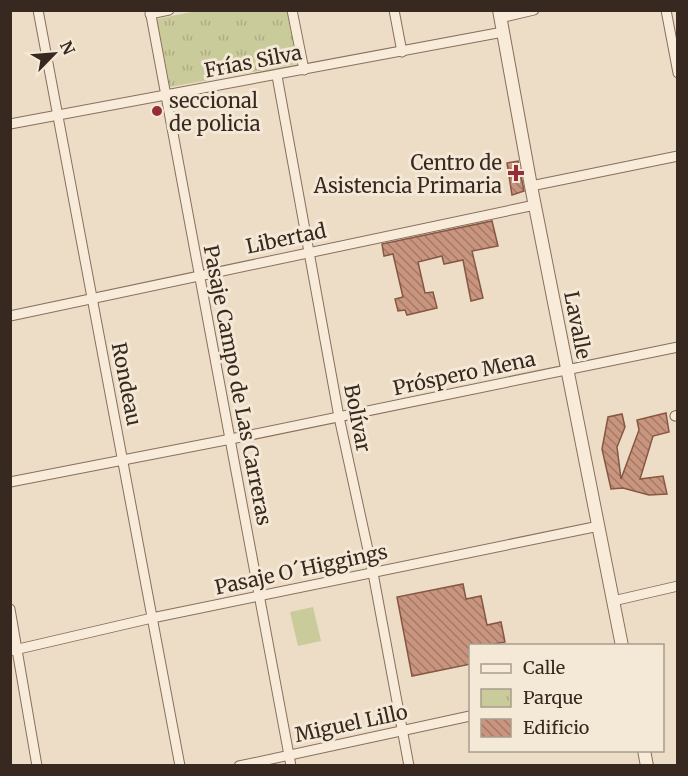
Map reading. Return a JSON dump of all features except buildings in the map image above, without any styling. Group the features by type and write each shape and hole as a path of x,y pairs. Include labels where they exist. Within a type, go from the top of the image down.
{"street":[{"name":"Rondeau","path":"38,10 180,765"},
{"path":"150,12 169,10"},
{"path":"292,10 304,70"},
{"path":"394,10 402,52"},
{"path":"500,14 534,10"},
{"path":"666,10 678,73"},
{"name":"Pasaje Campo de Las Carreras","path":"150,12 291,765"},
{"name":"Lavalle","path":"500,14 531,186 622,644"},
{"name":"Frías Silva","path":"10,124 58,117 503,32"},
{"name":"Bolívar","path":"277,76 339,417 373,573 409,765"},
{"path":"531,186 678,156"},
{"name":"Libertad","path":"10,316 535,205"},
{"name":"Próspero Mena","path":"10,482 231,440 678,347"},
{"name":"Pasaje O´Higgings","path":"14,650 152,618 599,526"},
{"path":"613,601 678,586"},
{"path":"10,609 14,650 37,765"},
{"name":"Miguel Lillo","path":"239,765 469,716"}],"green space":[{"path":"201,10 287,11 297,64 170,87 157,19"},
{"path":"313,607 321,641 298,646 290,612"}],"place":[{"name":"seccional de policia","path":"157,111"},
{"name":"Centro de Asistencia Primaria","path":"516,173"}]}
